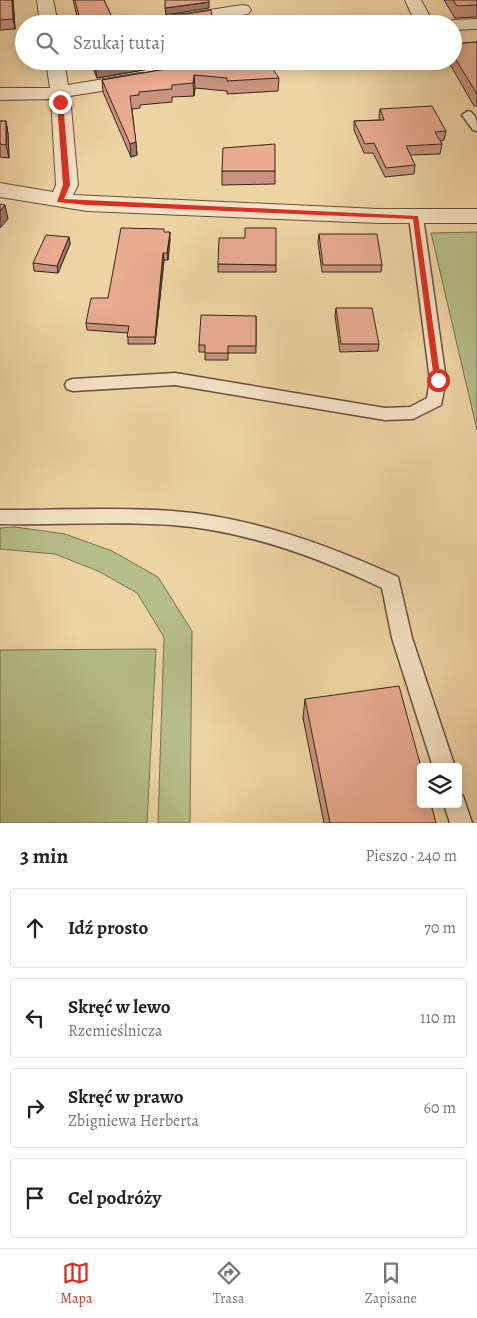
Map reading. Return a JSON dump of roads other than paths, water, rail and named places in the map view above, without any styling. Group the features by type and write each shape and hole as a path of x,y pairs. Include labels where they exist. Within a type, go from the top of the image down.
{"street":[{"path":"45,0 48,15"},
{"path":"413,0 420,15"},
{"path":"210,15 242,10"},
{"path":"462,25 477,24"},
{"path":"56,70 60,92 67,185 60,200"},
{"path":"0,94 60,92 161,76"},
{"path":"0,190 87,204 416,217 477,216"}],"lane":[{"path":"468,115 477,127"},
{"path":"73,385 175,378 385,414 413,413 435,402 438,380 416,217"},
{"path":"0,517 172,518 229,527 293,542 344,560 391,583 402,638 443,763"},
{"path":"456,808 461,823"}]}
